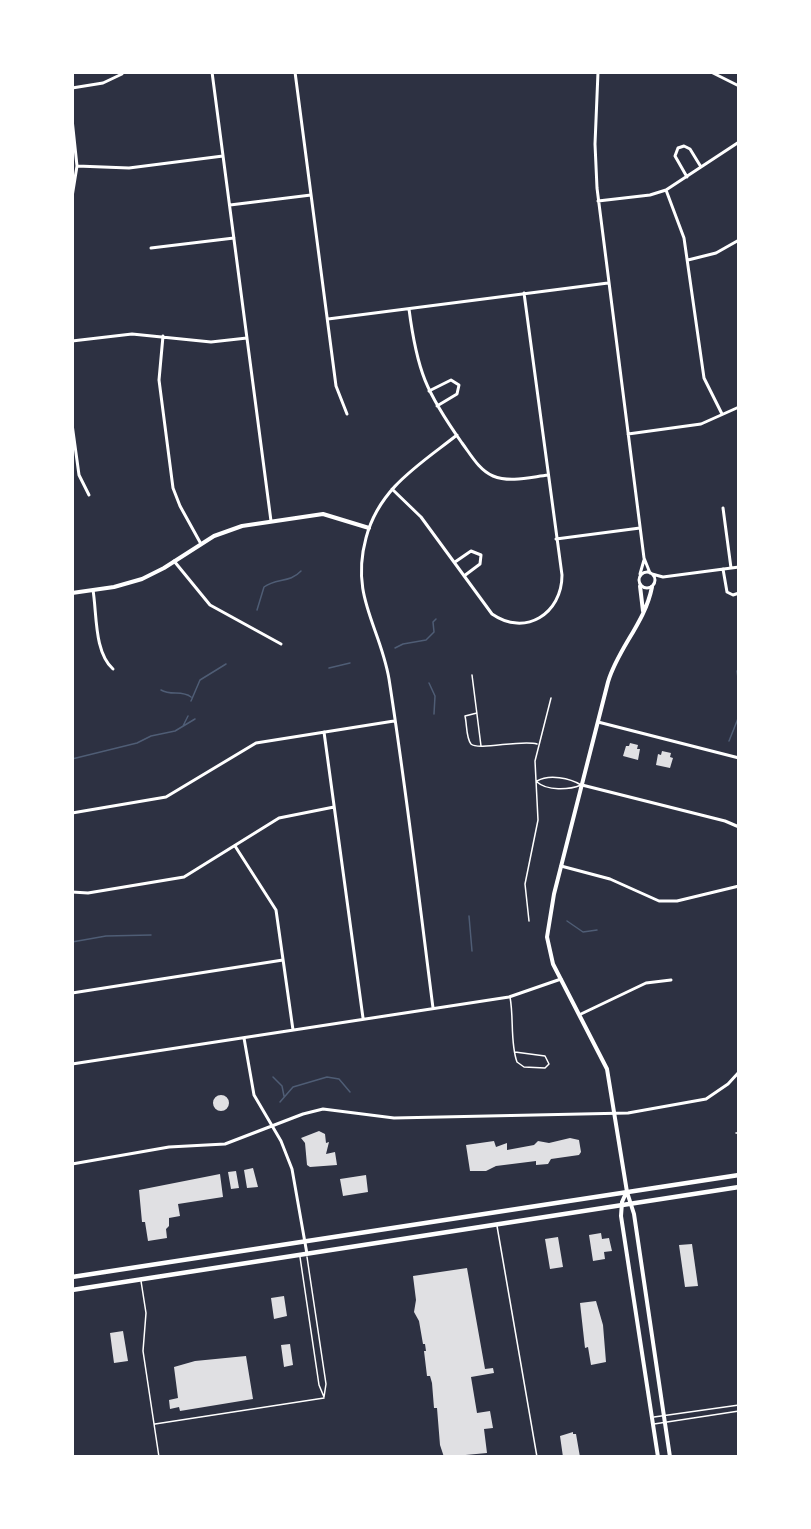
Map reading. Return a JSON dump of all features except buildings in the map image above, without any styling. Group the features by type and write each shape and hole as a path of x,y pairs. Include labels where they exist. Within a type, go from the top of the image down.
{"main road":[{"path":"72,1277 739,1175"},
{"path":"72,1290 739,1186"}],"street":[{"path":"212,72 271,521"},
{"path":"295,72 336,386 347,414"},
{"path":"598,72 595,159 598,201 644,558 653,586 643,616 614,663 597,722 547,930 550,954 605,1063 616,1114 627,1192 632,1203 670,1457"},
{"path":"711,72 739,86"},
{"path":"72,88 103,83 122,74"},
{"path":"72,119 77,166 72,197"},
{"path":"598,201 650,195 666,189 739,142"},
{"path":"687,177 675,156 678,148 684,146 690,149 701,167"},
{"path":"77,166 129,168 223,156"},
{"path":"666,189 682,229 704,378 722,414"},
{"path":"230,206 311,195"},
{"path":"151,248 234,238"},
{"path":"688,260 716,253 739,240"},
{"path":"328,319 608,283"},
{"path":"392,489 421,517 488,609 500,619 518,624 533,621 550,611 560,595 562,575 524,294"},
{"path":"409,309 417,361 429,391 478,464 495,477 514,479 548,475"},
{"path":"72,341 132,334 211,342 247,338"},
{"path":"163,336 159,381 173,488 201,544"},
{"path":"429,391 451,380 459,385 458,394 437,406"},
{"path":"628,434 694,426 739,407"},
{"path":"72,423 79,475 89,495"},
{"path":"433,1008 387,670 368,615 362,589 362,558 369,528 392,489 410,470 457,435"},
{"path":"723,508 731,568"},
{"path":"72,593 134,581 231,529 323,514 369,528"},
{"path":"556,539 640,528"},
{"path":"454,562 472,551 481,555 480,564 464,576"},
{"path":"643,616 640,575 644,558"},
{"path":"174,561 210,605 281,644"},
{"path":"640,575 651,574 663,577 739,567"},
{"path":"723,569 727,592 733,595 739,592"},
{"path":"640,586 646,589 663,577"},
{"path":"93,590 102,651 113,669"},
{"path":"72,813 160,799 179,790 249,745 394,721"},
{"path":"597,722 739,758"},
{"path":"324,732 363,1019"},
{"path":"582,785 739,827"},
{"path":"72,892 88,893 178,879 196,872 284,816 334,807"},
{"path":"235,846 274,906 293,1030"},
{"path":"561,866 610,879 659,902 677,901 739,886"},
{"path":"72,993 283,960"},
{"path":"72,1064 509,997 561,979"},
{"path":"581,1014 646,983 671,980"},
{"path":"244,1038 252,1091 272,1125 292,1168 307,1254"},
{"path":"72,1164 169,1147 225,1144 272,1125 323,1109 394,1118 616,1114 703,1100 724,1088 739,1072"},
{"path":"627,1192 621,1204 658,1457"},
{"path":"300,1255 304,1242"}],"lane":[{"path":"472,675 482,748"},
{"path":"529,921 525,887 537,831 535,764 551,698"},
{"path":"477,713 467,715 466,719 470,743 482,748 521,741 538,744"},
{"path":"536,781 546,777 574,780 582,785"},
{"path":"536,781 542,786 568,789 582,785"},
{"path":"509,997 515,1052 517,1062 523,1067 544,1068 549,1065 549,1060 545,1056 515,1052"},
{"path":"497,1225 537,1457"},
{"path":"307,1254 326,1384 324,1398"},
{"path":"300,1255 319,1385 324,1398"},
{"path":"141,1280 146,1313 143,1351 159,1457"},
{"path":"154,1424 324,1398"},
{"path":"652,1417 739,1405"},
{"path":"654,1424 739,1412"}],"waterway":[{"path":"257,610 264,587 297,575 301,571"},
{"path":"395,648 403,644 426,640 434,632 433,622 436,619"},
{"path":"329,668 350,663"},
{"path":"191,701 200,680 226,664"},
{"path":"737,671 739,685"},
{"path":"429,683 435,696 434,714"},
{"path":"161,690 191,697"},
{"path":"183,726 188,716"},
{"path":"729,741 739,716"},
{"path":"72,759 175,731 195,719"},
{"path":"469,916 472,951"},
{"path":"567,921 583,932 597,930"},
{"path":"72,942 106,936 151,935"},
{"path":"273,1077 282,1086 284,1096"},
{"path":"280,1102 293,1087 327,1077 339,1079 350,1092"}]}
